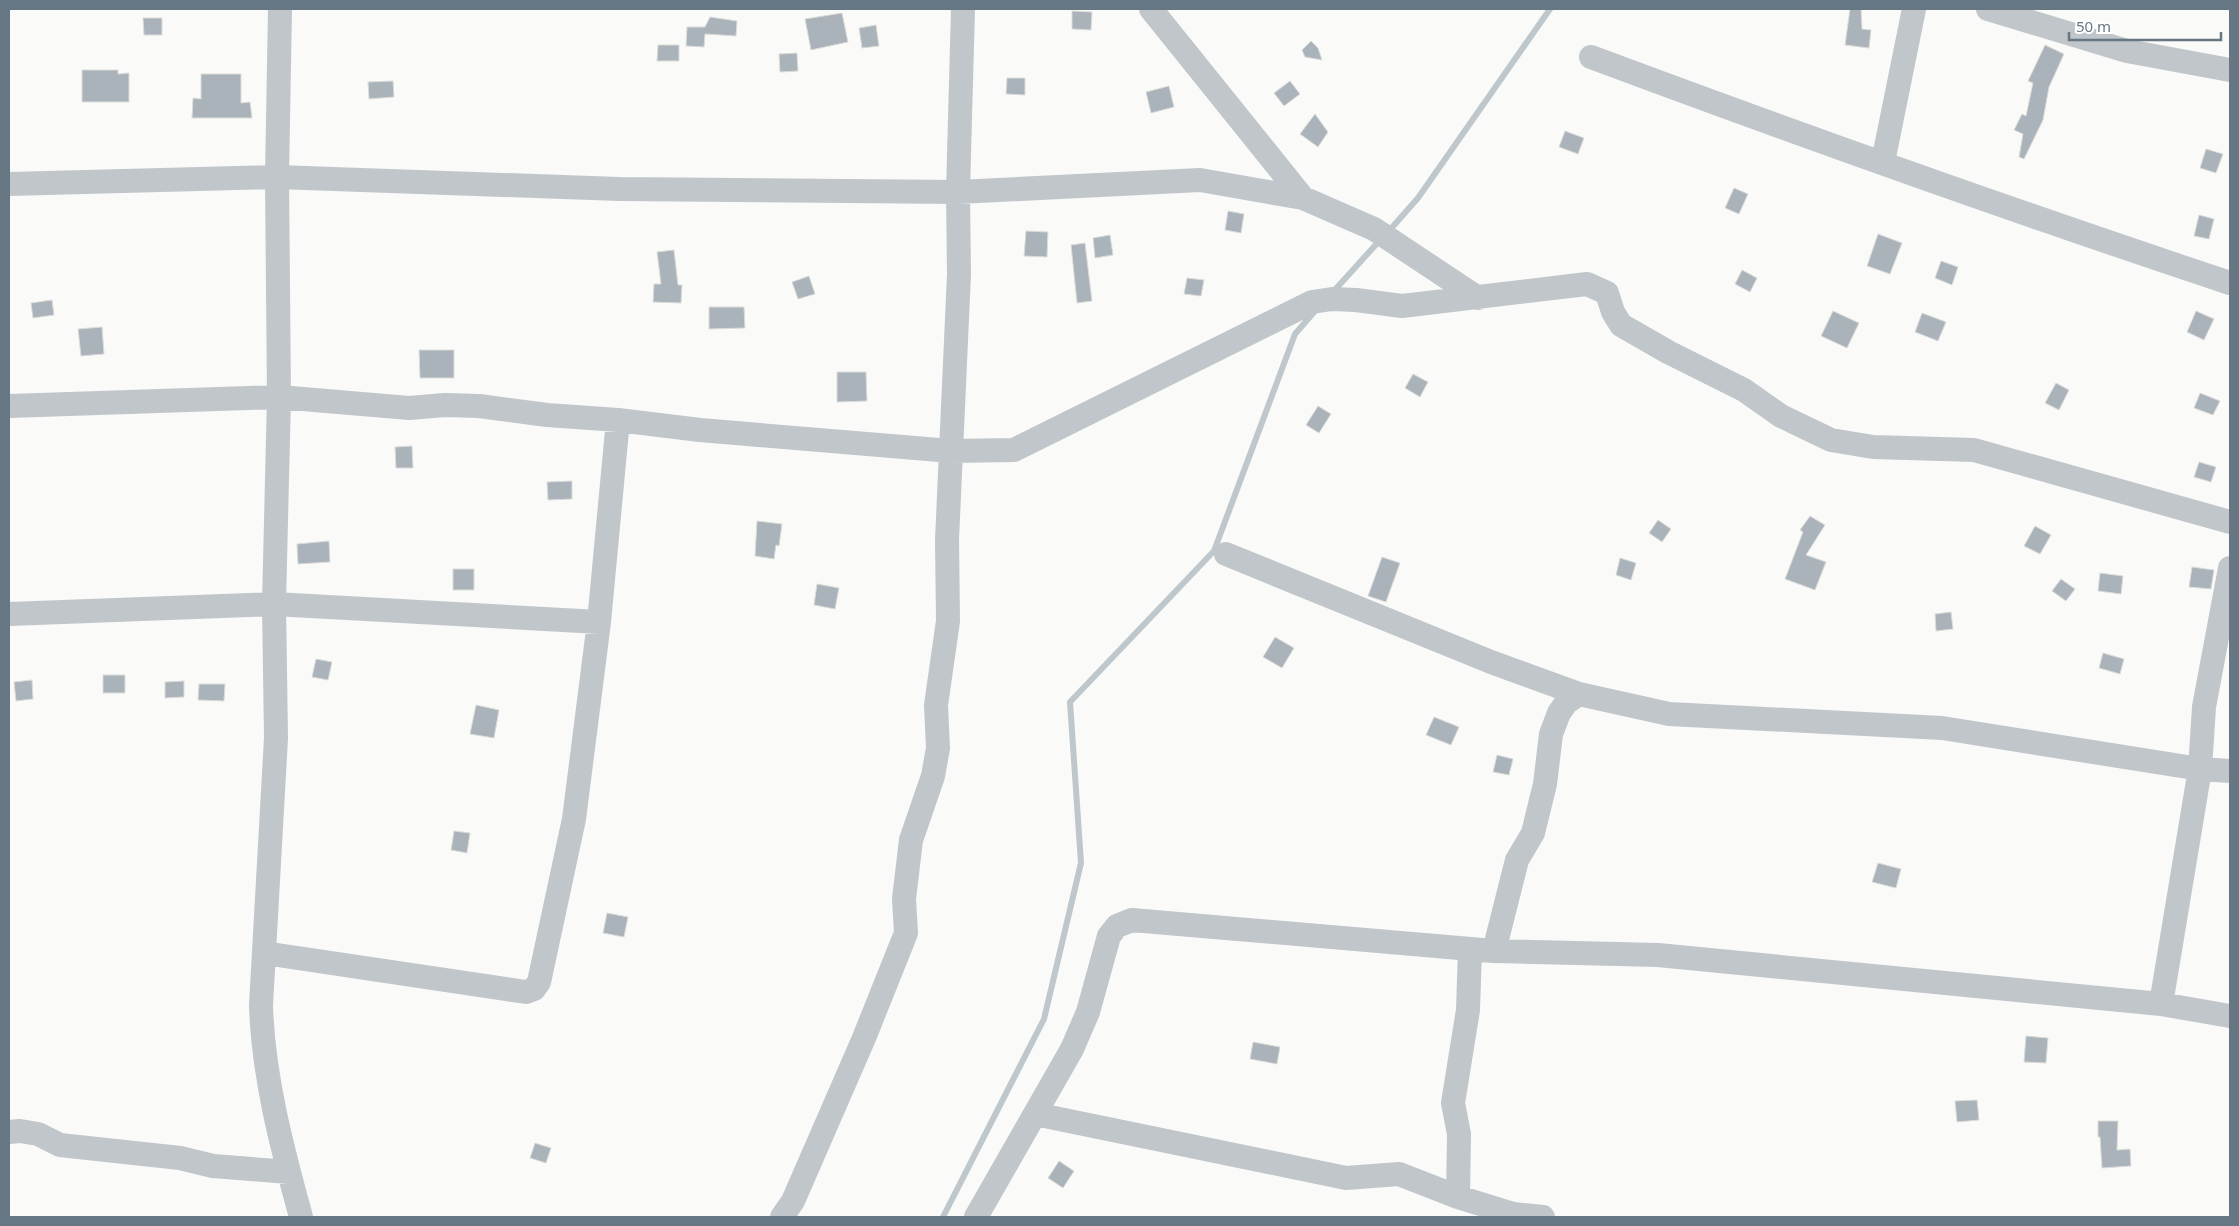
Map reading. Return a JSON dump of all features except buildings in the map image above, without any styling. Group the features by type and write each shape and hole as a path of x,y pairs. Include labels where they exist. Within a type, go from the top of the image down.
{"street":[{"path":"280,9 277,177 280,397 274,604 276,738 264,953 262,1046 289,1172 301,1217"},
{"path":"782,1217 793,1201 864,1038 906,933 904,890 911,840 933,776 938,748 936,705 948,621 947,578 950,451 959,274 958,192 963,9"},
{"path":"1152,9 1303,198"},
{"path":"1883,162 1914,9"},
{"path":"1988,9 2127,51 2230,70"},
{"path":"1591,57 2063,228 2230,283"},
{"path":"9,184 277,177 618,189 958,192 1200,180 1303,198 1374,229 1478,298"},
{"path":"9,406 280,397 409,408 445,405 479,406 547,415 618,420 700,430 950,451 1014,450 1312,302 1332,299 1356,300 1402,306 1587,284 1607,293 1613,312 1621,324 1668,352 1744,390 1781,416 1831,440 1873,448 1974,450 2230,520"},
{"path":"264,953 526,992 534,989 539,982 574,819 599,622 618,420"},
{"path":"1226,554 1491,662 1579,694 1669,714 1942,728 2200,769 2230,771"},
{"path":"2161,1004 2200,769 2204,707 2230,568"},
{"path":"9,614 274,604 599,622"},
{"path":"1494,951 1514,867 1535,825 1545,784 1550,734 1559,713 1579,694"},
{"path":"976,1217 1072,1049 1088,1012 1109,936 1117,926 1132,920 1494,951 1658,954 2161,1004 2230,1016"},
{"path":"1458,1197 1459,1134 1453,1103 1468,1010 1470,948"},
{"path":"1035,1114 1346,1178 1399,1174 1458,1197 1513,1214 1543,1217"},
{"path":"9,1132 20,1131 38,1134 60,1145 180,1158 213,1166 289,1172"}],"waterway":[{"path":"1388,232 1418,198 1550,9"},
{"path":"1332,293 1381,239"},
{"path":"943,1217 1044,1019 1081,863 1070,702 1214,551 1295,334 1315,311"}]}
